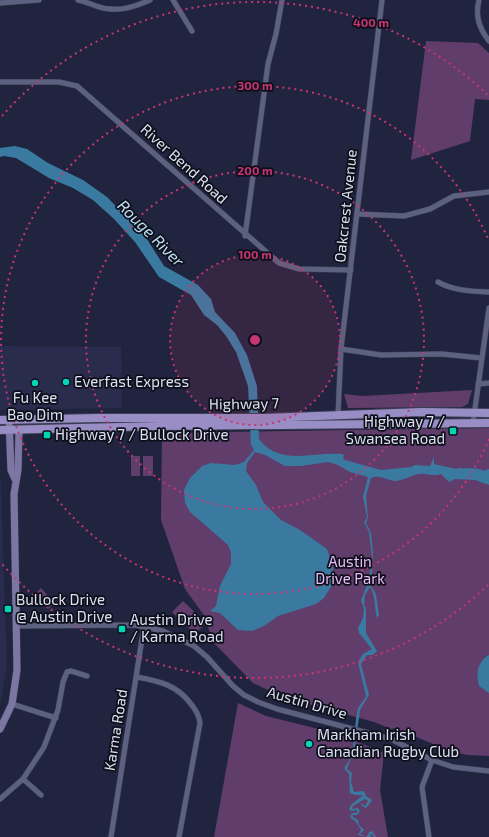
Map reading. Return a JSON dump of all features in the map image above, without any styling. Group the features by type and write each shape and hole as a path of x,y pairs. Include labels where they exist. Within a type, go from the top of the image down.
{"main road":[{"name":"Highway 7","path":"265,422 338,415 421,412 489,413"},
{"name":"Highway 7","path":"0,420 489,423"},
{"name":"Highway 7","path":"0,430 236,422"}],"street":[{"path":"0,3 39,0"},
{"path":"78,0 97,7 114,10 138,6 150,0"},
{"path":"173,0 192,31"},
{"path":"246,236 268,64 276,34 282,0"},
{"name":"Oakcrest Avenue","path":"338,415 341,349 382,0"},
{"path":"478,0 476,9 478,23 489,41"},
{"name":"River Bend Road","path":"0,82 59,82 76,86 279,264 289,268 351,270"},
{"path":"357,214 404,216 430,209 454,196 489,192"},
{"path":"438,282 448,288 489,292"},
{"path":"473,423 489,308"},
{"path":"341,349 381,355 442,354 481,358"},
{"path":"478,384 489,384"},
{"path":"9,420 11,470 15,480"},
{"path":"0,728 12,704 17,670 15,480 18,470 19,430"},
{"name":"Austin Drive","path":"16,626 144,626 163,630 194,646 207,657 233,686 258,702 277,709 386,738 432,760 453,767 489,771"},
{"name":"Karma Road","path":"111,837 144,626"},
{"path":"0,799 23,779 44,747 56,718 63,682 67,672 71,671 87,676"},
{"path":"137,677 164,683 174,687 185,695 200,715 200,723 180,837"},
{"path":"12,704 56,718"},
{"path":"429,837 422,787 432,760"},
{"path":"23,779 41,795"}],"shaded area":[{"path":"15,146 27,149 48,163 83,180 107,197 145,236 164,266 198,285 211,299 215,312 235,333 247,355 257,386 259,439 267,447 286,455 341,454 344,455 343,458 345,460 381,470 411,467 415,465 430,466 434,457 434,464 456,469 475,469 484,471 489,469 489,485 475,480 455,479 449,482 441,474 419,474 395,481 380,477 371,478 366,496 368,517 366,523 371,533 373,553 371,586 376,594 379,615 377,618 374,598 370,587 365,595 364,606 366,607 366,633 377,651 373,655 367,655 361,664 369,695 360,710 355,747 347,769 352,773 351,782 354,792 364,791 366,796 372,800 365,808 361,805 363,803 365,806 368,801 365,799 353,806 352,809 358,808 360,811 357,815 352,815 358,820 359,825 364,830 360,834 365,836 358,835 361,830 356,822 350,817 352,813 357,813 357,810 351,811 349,809 351,805 363,795 355,795 350,793 349,774 344,768 353,748 358,709 366,696 358,662 363,654 372,649 359,633 358,628 363,618 364,609 361,600 369,580 372,557 369,532 364,522 367,517 363,497 368,477 350,472 338,465 328,462 301,466 285,466 265,455 255,452 247,463 246,471 256,485 263,502 281,520 300,530 327,549 333,567 332,585 324,598 316,604 278,616 264,626 252,631 238,630 220,613 210,611 216,606 220,586 231,564 231,552 228,545 190,512 185,503 184,490 190,478 202,466 211,463 235,465 244,462 254,450 251,445 248,386 236,352 217,325 204,315 191,295 159,277 135,242 114,219 93,200 73,188 49,178 16,158 4,156 0,157 0,148"},
{"path":"0,346 121,347 122,408 0,410"},
{"path":"0,465 7,663 0,705"},
{"path":"489,655 489,693 479,686 478,668 482,661"},
{"path":"372,831 376,837 370,834 371,837 367,837 369,832"}],"green space":[{"path":"426,41 478,43 489,53 489,100 475,99 470,141 411,160"},
{"path":"472,390 468,404 462,407 348,408 344,394 362,396"},
{"name":"Austin Drive Park","path":"489,428 489,756 467,755 450,751 395,728 391,729 374,722 283,697 253,683 214,643 203,614 185,589 161,520 162,433"},
{"path":"131,456 140,456 140,476 131,476"},
{"path":"143,456 153,456 153,476 143,476"},
{"path":"41,588 55,603 48,609 34,595"},
{"path":"183,601 206,623 195,634 172,612"},
{"path":"238,703 266,716 339,734 384,753 380,790 388,837 214,837"}],"place":[{"name":"Everfast Express","path":"66,382"},
{"name":"Fu Kee Bao Dim","path":"35,383"},
{"name":"Highway 7 / Swansea Road","path":"453,431"},
{"name":"Highway 7 / Bullock Drive","path":"47,435"},
{"name":"Bullock Drive @ Austin Drive","path":"8,609"},
{"name":"Austin Drive / Karma Road","path":"122,629"},
{"name":"Markham Irish Canadian Rugby Club","path":"309,744"}],"water label":[{"name":"Rouge River","path":"151,233"}]}
